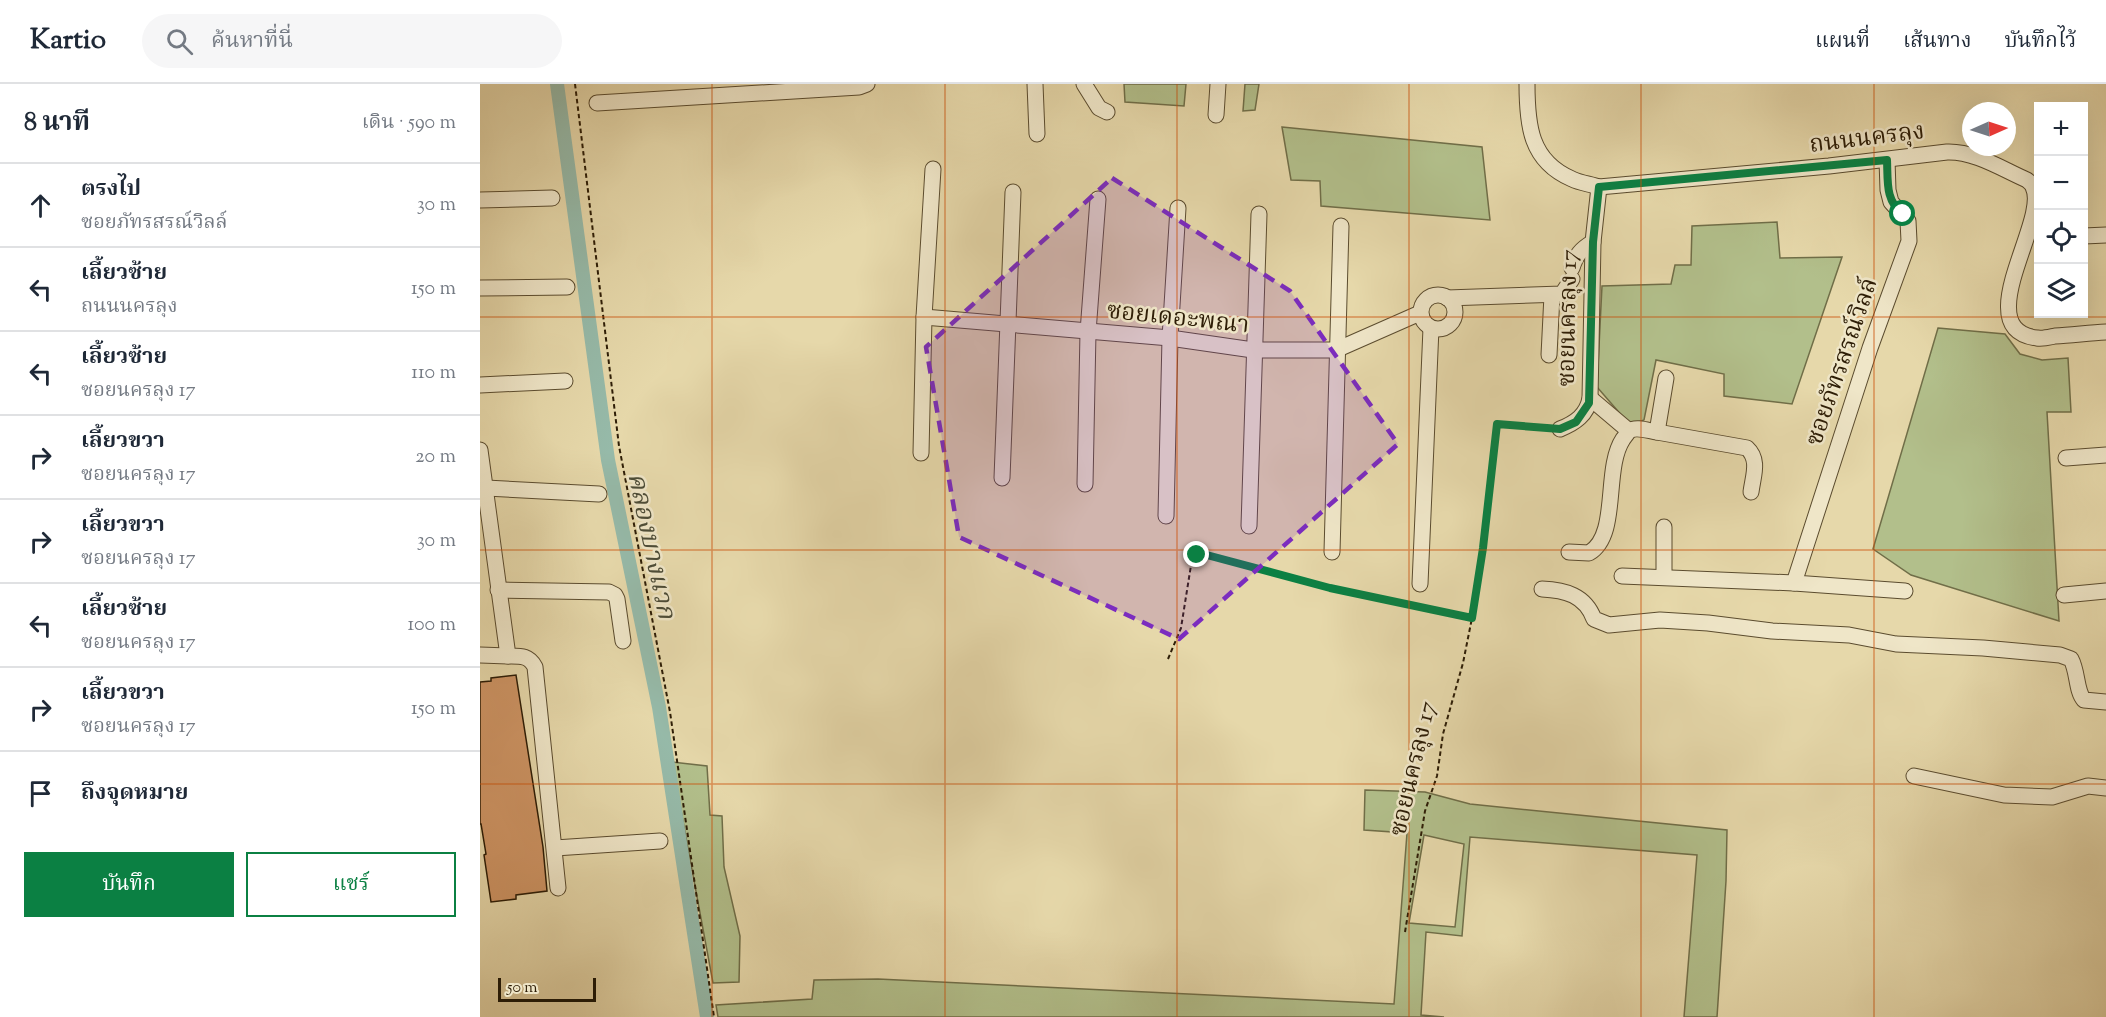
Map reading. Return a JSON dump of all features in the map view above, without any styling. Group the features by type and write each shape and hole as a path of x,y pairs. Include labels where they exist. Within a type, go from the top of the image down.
{"street":[{"path":"597,104 859,87 867,84"},
{"path":"1035,84 1037,134"},
{"path":"1084,84 1099,108 1107,112"},
{"path":"1216,115 1218,84"},
{"name":"ถนนนครลุง","path":"1527,84 1530,129 1534,145 1549,165 1572,179 1599,187 1958,152 2027,180 2034,188 2035,210"},
{"name":"ซอยภัทรสรณ์วิลล์","path":"1794,584 1870,348 1909,241 1908,221 1891,202 1888,190 1887,160"},
{"path":"921,453 924,317 933,169"},
{"name":"ซอยนครลุง 17","path":"1560,429 1576,422 1590,398 1593,242 1599,187"},
{"path":"1002,478 1013,192"},
{"path":"480,200 552,198"},
{"path":"1085,484 1088,332 1098,199"},
{"path":"1166,516 1170,338 1178,207"},
{"path":"1249,526 1259,214"},
{"name":"ถนนนครลุง","path":"2034,220 2007,304 2011,321 2020,333 2037,338 2106,332"},
{"path":"1332,552 1341,226"},
{"path":"2088,236 2106,235"},
{"path":"1549,355 1552,295 1562,294 1572,274 1576,255 1593,242"},
{"path":"480,288 567,286"},
{"name":"ซอยเดอะพณา","path":"924,317 1170,338 1253,350 1336,350 1420,313 1423,303 1430,296 1439,294 1448,298 1552,295"},
{"path":"1420,313 1424,322 1431,328 1442,328 1451,322 1455,312 1452,301 1448,298"},
{"path":"1420,584 1431,328"},
{"path":"1657,432 1666,378"},
{"path":"480,385 565,381"},
{"path":"1590,398 1629,431"},
{"path":"1569,552 1589,553 1600,546 1605,527 1614,459 1618,446 1629,431 1636,429 1657,432 1747,448 1754,454 1756,462 1751,492"},
{"path":"480,450 508,656"},
{"path":"2066,458 2106,454"},
{"path":"486,488 599,494"},
{"path":"1664,526 1664,577"},
{"path":"1622,576 1905,591"},
{"path":"1542,589 1572,593 1591,612 1594,619 1609,625 1660,620 1708,623 1766,631 1849,634 1896,644 2060,655 2071,659 2077,670 2080,696 2084,700 2106,702"},
{"path":"498,590 609,592 615,595 617,600 623,641"},
{"path":"2064,595 2106,591"},
{"path":"480,655 522,656 531,659 535,666 558,888"},
{"path":"1914,776 2015,796 2052,797 2088,786 2106,788"},
{"path":"555,848 660,841"}],"path":[{"path":"575,84 619,446 670,712 714,1017"},
{"name":"ซอยนครลุง 17","path":"1405,932 1425,811 1437,776 1443,734 1463,663 1472,618 1483,548 1497,424 1560,429"},
{"path":"1168,659 1181,628 1191,559 1203,554 1330,588 1472,618"}],"highlighted area":[{"path":"1112,178 1290,291 1398,444 1179,639 959,537 926,347"}],"green space":[{"path":"1124,84 1186,84 1184,106 1125,102"},
{"path":"1245,84 1259,84 1255,110 1243,111"},
{"path":"1282,127 1482,147 1490,220 1321,206 1320,181 1291,180"},
{"path":"1777,222 1780,258 1842,257 1792,404 1724,396 1724,374 1656,360 1644,420 1630,425 1597,387 1602,286 1671,284 1675,265 1691,265 1692,226"},
{"path":"1938,328 2005,334 2020,354 2042,360 2068,358 2071,412 2047,412 2059,621 1911,575 1873,549"},
{"path":"672,762 707,766 710,815 722,816 724,867 740,936 739,982 713,983"},
{"path":"1365,790 1425,792 1470,804 1727,830 1717,1017 1684,1017 1697,855 1470,837 1462,936 1426,932 1421,1015 1444,1017 718,1017 716,1005 812,999 814,980 878,979 1394,1004 1407,833 1364,830","holes":["1424,835 1464,844 1455,927 1409,923"]}],"building":[{"path":"516,675 543,847 547,891 516,895 516,899 491,902 480,824 480,682 491,681 491,678"}],"waterway":[{"name":"คลองบางแวก","path":"557,84 608,460 659,707 707,1017"}],"route":[{"path":"1197,555 1203,554 1330,588 1472,618 1483,548 1497,424 1560,429 1576,422 1589,403 1593,242 1599,187 1887,160 1888,190 1891,202 1903,214"}]}
